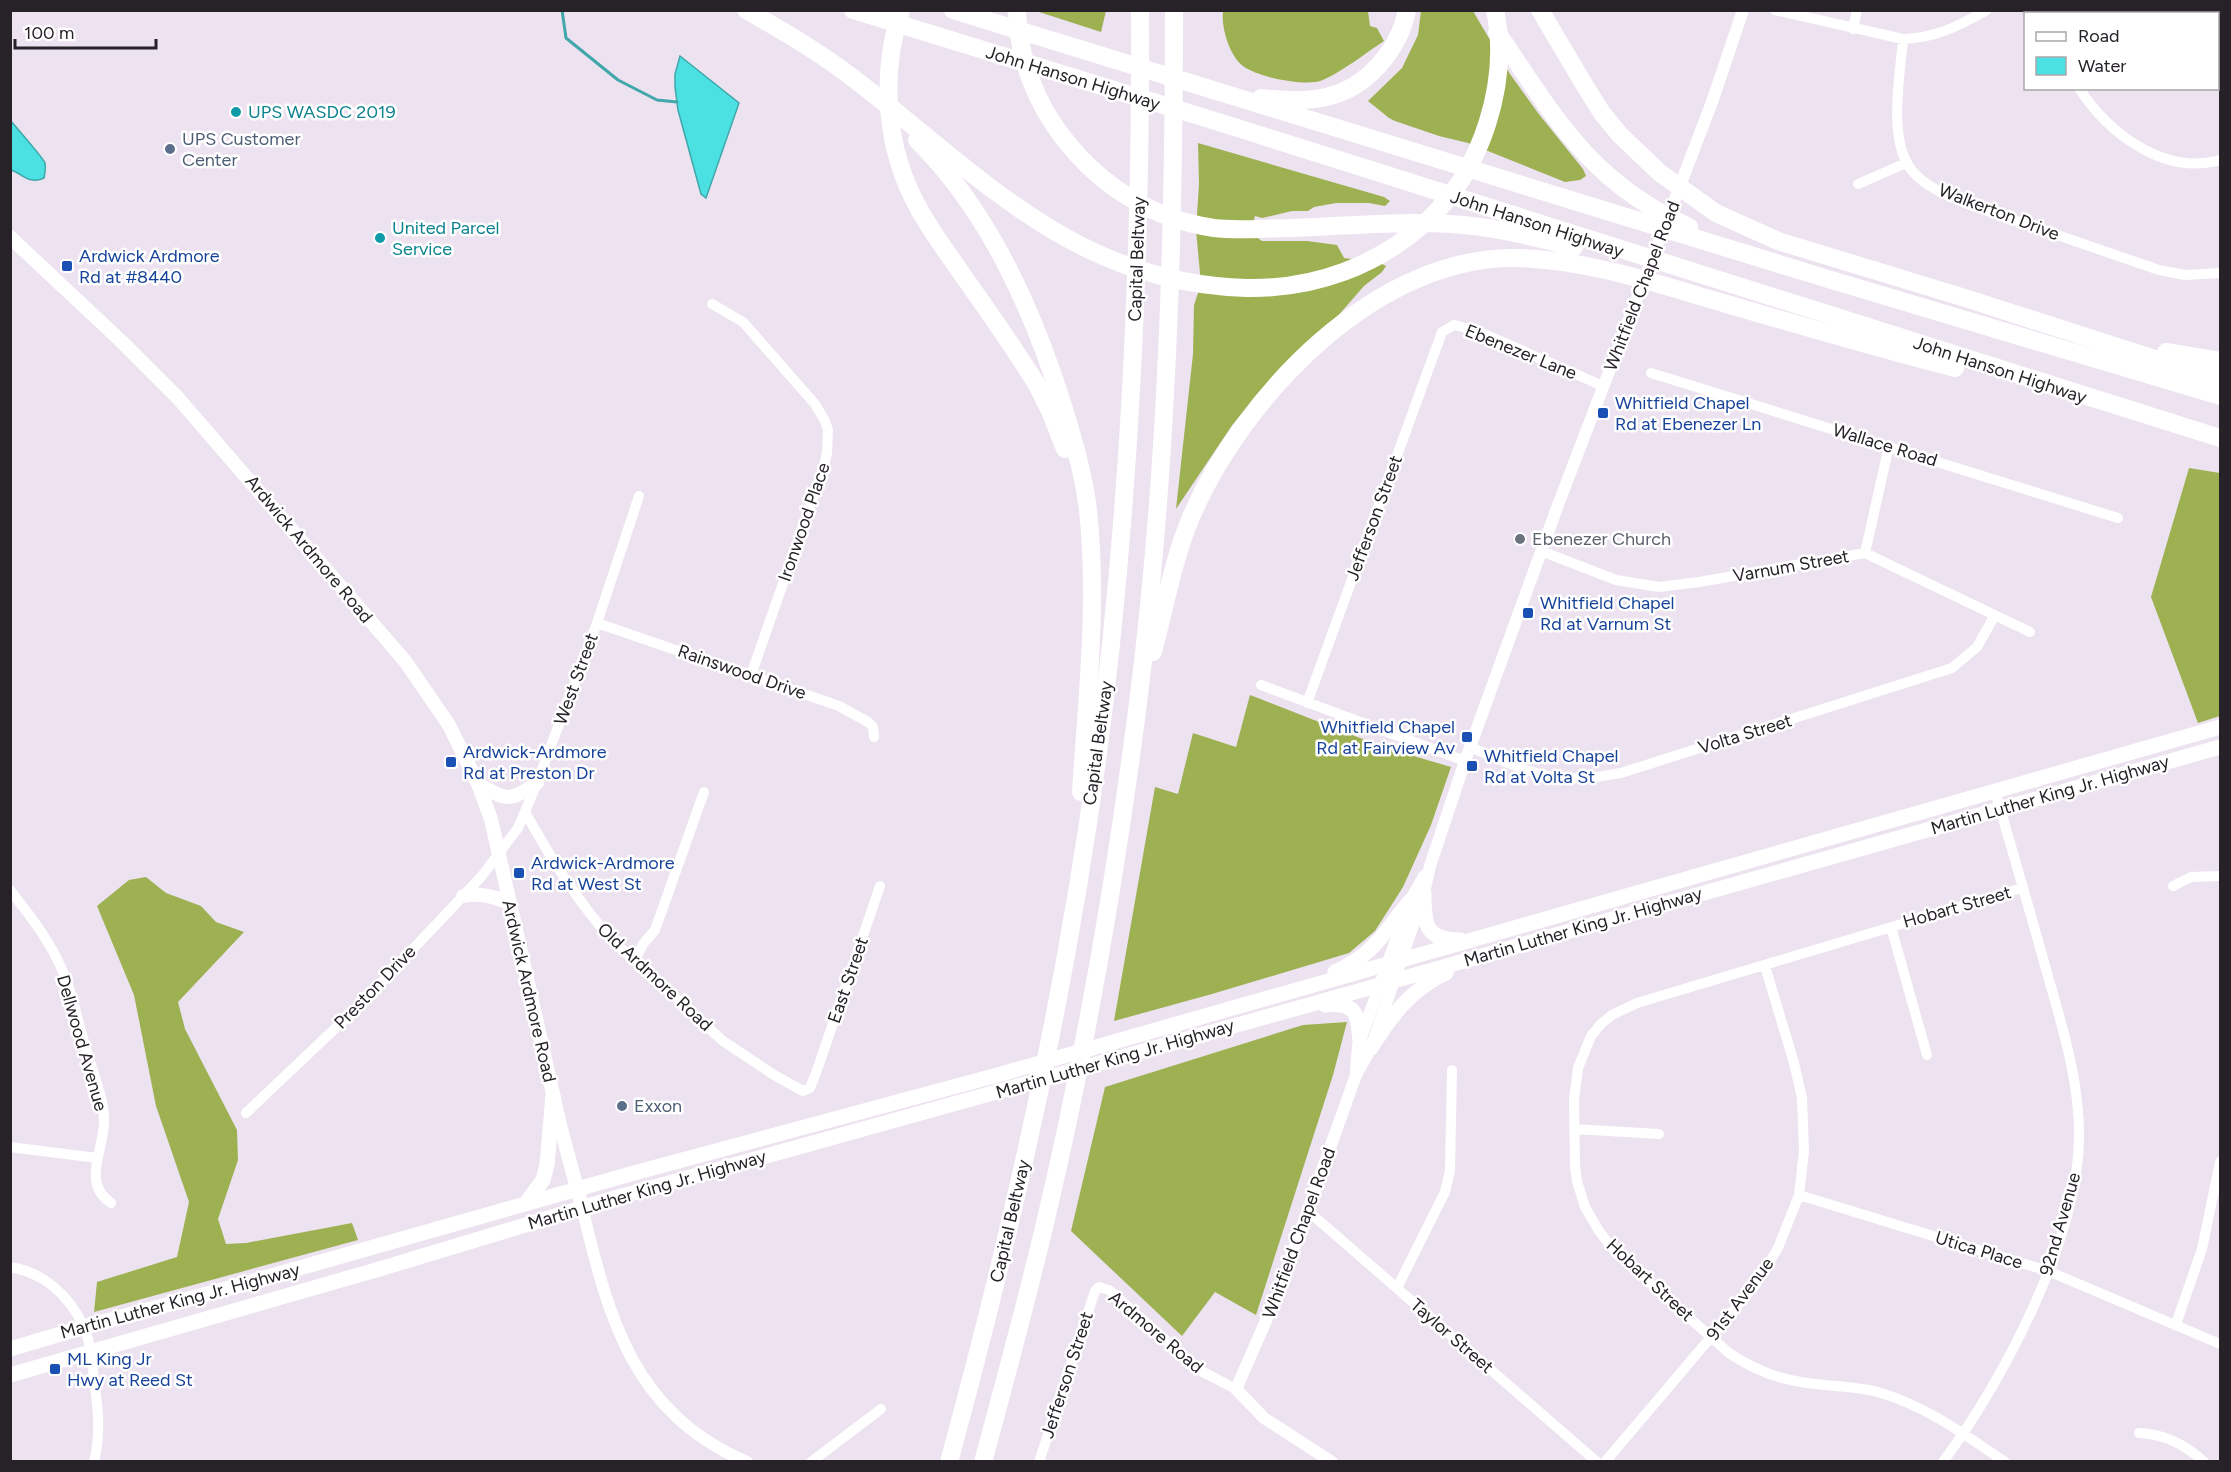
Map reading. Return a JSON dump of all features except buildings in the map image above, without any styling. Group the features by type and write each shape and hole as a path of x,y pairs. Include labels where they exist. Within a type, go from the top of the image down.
{"highway":[{"path":"746,10 793,37 849,75 1025,214 1058,235 1096,254 1144,272 1190,283 1260,288 1284,287 1337,275 1363,265 1413,234 1442,205 1463,176 1478,148 1493,101 1499,50 1495,10"},
{"name":"John Hanson Highway","path":"853,10 1212,120 2220,438"},
{"path":"901,10 890,52 888,99 895,149 911,193 933,231 1016,352 1050,411 1074,477 1093,577"},
{"name":"John Hanson Highway","path":"953,10 1828,279 2220,396"},
{"path":"1017,10 1026,69 1038,98 1056,129 1077,155 1102,180 1131,199 1170,217 1215,228 1259,229 1420,223 1482,227 1521,234 1759,294"},
{"name":"Capital Beltway","path":"949,1461 1013,1208 1051,1037 1067,949 1111,648 1122,526 1136,302 1140,161 1140,10"},
{"name":"Capital Beltway","path":"983,1461 1047,1217 1085,1034 1119,834 1138,699 1154,540 1166,371 1172,229 1174,10"},
{"path":"1174,72 1184,10"},
{"path":"1216,92 1281,100 1311,99 1343,91 1377,68 1391,50 1401,31 1407,10"},
{"path":"1483,10 1560,124 1592,162 1631,195 1656,211 1708,236 1828,279"},
{"path":"1542,10 1562,48 1602,113 1620,135 1660,173 1716,213 1778,241 2220,380"},
{"path":"849,75 913,136 949,176 981,222 1024,303 1043,346 1072,436 1088,509 1093,577 1089,674 1067,949"},
{"path":"1138,699 1180,545 1217,465 1251,414 1294,366 1346,322 1400,286 1428,273 1461,263 1491,258 1517,258 1550,260 1586,266 1632,277 1888,351 2127,410"},
{"path":"1965,298 2126,342 2220,361"}],"main road":[{"name":"Ardwick Ardmore Road","path":"10,237 116,336 178,398 357,605 427,690 449,725 478,784 491,819 553,1095 582,1207"},
{"name":"Martin Luther King Jr. Highway","path":"10,1349 84,1326 222,1290 578,1188 1001,1074 2220,727"},
{"name":"Martin Luther King Jr. Highway","path":"10,1375 372,1271 582,1207 1298,1008 2220,747"},
{"path":"478,784 501,797 513,798 537,783"},
{"path":"463,896 478,893 509,903"},
{"path":"1425,893 1424,920 1433,934 1449,940 1470,940"},
{"path":"1295,990 1359,960 1379,942 1410,901"},
{"path":"1365,1045 1418,988 1486,954"},
{"path":"1298,1008 1336,1004 1350,1008 1359,1019 1365,1045"},
{"path":"525,1203 543,1180 547,1166 553,1095"}],"street":[{"name":"Whitfield Chapel Road","path":"1236,1389 1267,1319 1308,1211 1394,963 1425,893 1430,866 1470,747 1603,386 1712,102 1743,10"},
{"path":"1775,10 1853,30 1903,39 1920,39 1945,33 1987,10"},
{"path":"1853,30 1857,10"},
{"path":"1858,184 1906,162 1900,147 1898,127 1903,39"},
{"path":"2080,90 2114,130 2146,151 2188,163 2220,160"},
{"name":"Walkerton Drive","path":"1906,162 1922,180 1943,193 2004,217 2167,272 2220,273"},
{"name":"Ironwood Place","path":"712,304 743,322 814,404 828,430 824,466 751,675"},
{"name":"Ebenezer Lane","path":"1440,334 1454,325 1468,328 1603,386"},
{"name":"Jefferson Street","path":"1307,703 1440,334"},
{"name":"Wallace Road","path":"1651,373 2118,518"},
{"path":"1865,553 1889,446"},
{"name":"West Street","path":"498,855 518,828 537,783 597,623 639,496"},
{"name":"Varnum Street","path":"1541,552 1616,580 1659,587 1865,553 2030,632"},
{"name":"Volta Street","path":"1470,747 1517,766 1551,776 1576,779 1621,773 1952,668 1977,647 1995,615"},
{"name":"Rainswood Drive","path":"597,623 853,712 873,727 874,737"},
{"path":"1261,685 1465,761"},
{"path":"634,960 643,944 655,930 704,792"},
{"name":"92nd Avenue","path":"1943,1461 2006,1362 2048,1271 2073,1189 2078,1158 2078,1119 2070,1056 1995,792"},
{"name":"Old Ardmore Road","path":"525,812 565,879 614,942 723,1041 774,1075 802,1090 810,1088 816,1074"},
{"name":"Preston Drive","path":"246,1113 362,1003 463,896 498,855"},
{"name":"Whitfield Chapel Road","path":"1394,963 1410,901 1430,866"},
{"path":"2173,886 2191,877 2220,876"},
{"name":"East Street","path":"816,1074 880,886"},
{"name":"Hobart Street","path":"2005,1461 1963,1432 1900,1398 1875,1391 1801,1382 1762,1371 1738,1359 1711,1337 1616,1253 1599,1231 1585,1207 1577,1181 1574,1100 1578,1068 1585,1047 1601,1024 1612,1015 1637,1004 2022,888"},
{"name":"Dellwood Avenue","path":"10,891 50,946 65,978 103,1111 103,1137 97,1158 96,1184 101,1195 111,1203"},
{"path":"1891,927 1927,1056"},
{"name":"91st Avenue","path":"1605,1461 1756,1284 1783,1237 1799,1195 1804,1151 1802,1098 1766,966"},
{"path":"1397,1288 1445,1192 1450,1171 1452,1071"},
{"path":"1574,1129 1659,1134"},
{"path":"10,1147 97,1158"},
{"path":"2176,1324 2210,1220 2220,1162"},
{"name":"Utica Place","path":"1799,1195 2048,1271 2220,1344"},
{"name":"Ardwick Ardmore Road","path":"582,1207 609,1308 620,1338 636,1368 662,1401 689,1427 717,1447 747,1461"},
{"name":"Taylor Street","path":"1308,1211 1597,1461"},
{"path":"10,1268 36,1275 65,1296 84,1326 91,1351 99,1418 98,1446 94,1461"},
{"name":"Ardmore Road","path":"1097,1288 1102,1287 1109,1290 1199,1370 1236,1389 1264,1418 1332,1461"},
{"name":"Jefferson Street","path":"1039,1461 1097,1288"},
{"path":"811,1461 881,1409"},
{"path":"2139,1433 2156,1435 2174,1441 2204,1461"}],"green space":[{"path":"1036,11 1106,11 1101,32"},
{"path":"1223,11 1368,11 1370,26 1377,28 1384,41 1344,69 1320,81 1280,80 1250,70 1238,61 1227,40 1223,25"},
{"path":"1421,11 1473,11 1510,74 1586,176 1580,180 1565,182 1468,143 1395,121 1368,101 1402,68 1418,35"},
{"path":"1198,143 1384,197 1390,201 1385,206 1369,203 1336,203 1314,207 1308,211 1292,211 1262,218 1255,216 1253,223 1256,237 1262,241 1307,241 1337,245 1344,258 1370,260 1386,266 1364,286 1329,326 1307,344 1233,424 1176,509 1193,354 1194,305 1201,284 1196,230 1199,184"},
{"path":"2189,468 2220,473 2220,716 2198,723 2151,597"},
{"path":"1250,695 1383,747 1451,767 1431,825 1403,887 1375,931 1349,953 1114,1021 1155,787 1178,794 1193,733 1236,747"},
{"path":"146,877 166,893 201,906 216,922 244,932 178,1002 185,1029 237,1130 238,1160 218,1219 226,1244 246,1243 352,1223 358,1240 94,1312 97,1282 177,1257 189,1202 156,1106 134,995 97,906 129,880"},
{"path":"1347,1022 1333,1075 1256,1315 1215,1292 1182,1336 1071,1231 1105,1087 1303,1025"}],"water":[{"path":"680,56 739,103 706,198 701,194 678,110 675,74"},
{"path":"10,120 45,163 44,178 30,180 11,170"}],"waterway":[{"path":"562,10 566,38 618,80 657,100 677,102"}],"place":[{"name":"UPS WASDC 2019","path":"236,112"},
{"name":"UPS Customer Center","path":"170,149"},
{"name":"United Parcel Service","path":"380,238"},
{"name":"Ardwick Ardmore Rd at #8440","path":"67,266"},
{"name":"Whitfield Chapel Rd at Ebenezer Ln","path":"1603,413"},
{"name":"Ebenezer Church","path":"1520,539"},
{"name":"Whitfield Chapel Rd at Varnum St","path":"1528,613"},
{"name":"Whitfield Chapel Rd at Fairview Av","path":"1467,737"},
{"name":"Ardwick-Ardmore Rd at Preston Dr","path":"451,762"},
{"name":"Whitfield Chapel Rd at Volta St","path":"1472,766"},
{"name":"Ardwick-Ardmore Rd at West St","path":"519,873"},
{"name":"Exxon","path":"622,1106"},
{"name":"ML King Jr Hwy at Reed St","path":"55,1369"}]}
